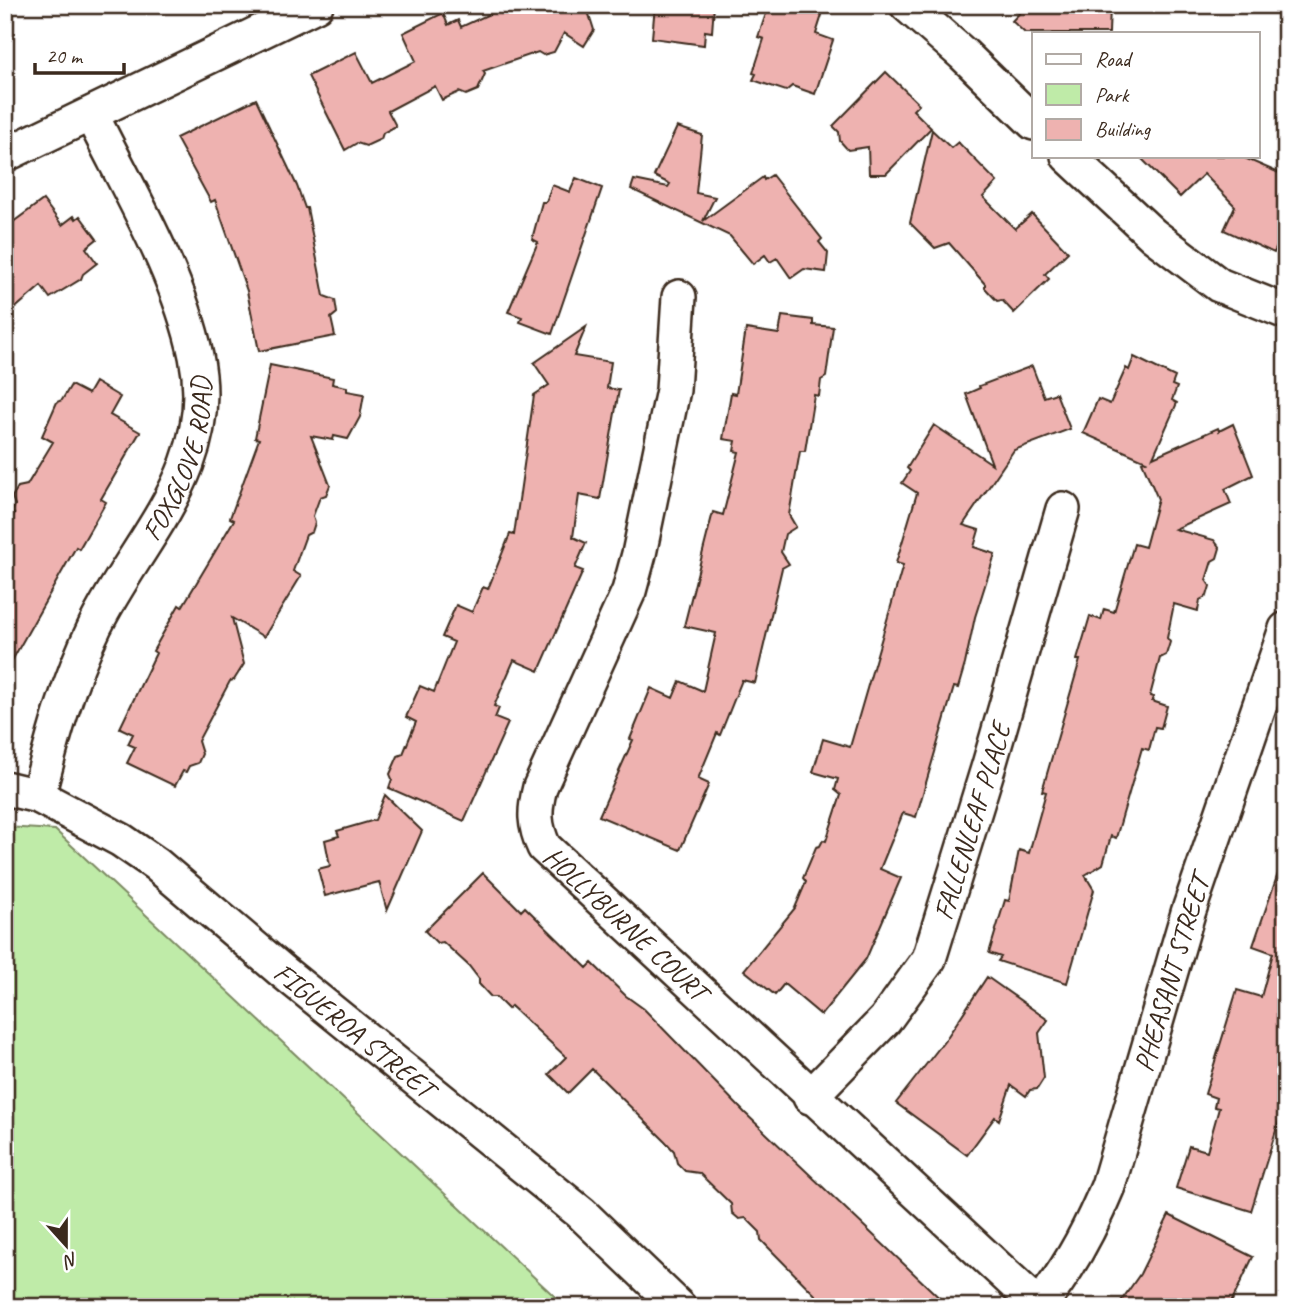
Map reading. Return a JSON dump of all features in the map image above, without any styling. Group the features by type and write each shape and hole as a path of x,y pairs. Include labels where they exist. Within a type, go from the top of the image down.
{"street":[{"path":"5,155 316,5"},
{"path":"907,5 963,54 1032,121"},
{"name":"FOXGLOVE ROAD","path":"38,796 55,728 79,661 117,587 164,515 186,467 196,432 199,395 197,359 188,324 150,230 91,114"},
{"path":"1070,158 1153,235 1219,285 1286,313"},
{"name":"HOLLYBURNE COURT","path":"680,297 673,390 629,591 540,788 535,808 536,828 544,848 1038,1307"},
{"name":"FALLENLEAF PLACE","path":"810,1097 885,1020 929,959 989,765 1063,509"},
{"name":"PHEASANT STREET","path":"1038,1307 1061,1280 1094,1220 1108,1186 1188,913 1286,629"},
{"name":"FIGUEROA STREET","path":"5,788 38,796 121,840 156,864 282,971 582,1213 679,1307"}],"green space":[{"path":"5,827 55,830 566,1307 5,1307"}],"building":[{"path":"509,5 586,5 594,30 584,46 564,33 554,52 543,55 538,52 483,71 485,74 478,90 466,95 459,92 442,100 435,86 388,111 396,126 383,133 381,139 366,146 357,143 345,150 308,76 356,52 372,83 416,61 403,33 443,13 448,25 458,20 461,27"},
{"path":"655,5 714,5 712,32 705,31 704,45 652,38"},
{"path":"769,5 794,5 822,15 816,34 833,40 815,94 792,86 786,91 753,80 764,39 758,37"},
{"path":"1027,5 1110,5 1109,32 1025,33 1012,21"},
{"path":"886,72 919,104 913,110 931,128 886,174 869,174 868,147 848,150 833,126"},
{"path":"256,99 307,208 324,296 335,300 337,313 331,318 335,336 259,351 247,291 215,200 211,202 176,138"},
{"path":"677,127 702,135 696,193 715,197 703,221 763,177 764,180 772,175 822,239 819,242 828,253 826,272 804,269 791,278 777,258 770,262 765,255 753,264 730,236 631,189 634,180 668,187 670,184 654,176"},
{"path":"932,130 951,148 958,142 997,182 983,197 1015,229 1032,214 1068,252 1045,274 1049,279 1014,313 1002,300 997,301 949,243 935,248 910,223"},
{"path":"1141,158 1245,158 1286,176 1286,227 1274,253 1224,230 1235,206 1204,174 1180,197"},
{"path":"576,178 602,188 552,334 520,322 522,317 508,312 538,242 532,239 542,202 546,202 552,185 570,192"},
{"path":"43,200 62,225 74,216 76,219 80,216 97,239 86,248 97,263 83,274 81,279 50,298 41,286 5,317 5,228"},
{"path":"782,316 813,320 813,325 833,327 826,377 821,380 819,396 814,395 805,451 800,451 789,515 796,527 785,534 781,552 789,564 782,568 755,683 742,680 720,735 717,733 698,779 709,784 680,850 599,816 633,740 630,739 651,688 673,698 680,681 703,691 716,633 684,626 713,512 723,515 739,452 734,451 736,441 723,439 731,393 736,394 746,329 779,334"},
{"path":"586,327 574,356 611,362 607,388 619,390 600,499 579,495 573,537 586,543 575,568 583,571 539,671 514,660 494,706 499,708 495,718 508,723 464,821 389,788 392,779 390,774 398,756 403,754 416,722 406,717 420,686 434,692 454,642 442,637 456,605 472,612 483,587 488,589 510,534 514,535 534,395 549,385 534,363"},
{"path":"1134,357 1175,377 1172,385 1177,387 1172,400 1177,403 1153,457 1233,424 1253,475 1225,489 1231,504 1175,529 1214,540 1220,548 1217,558 1212,561 1206,580 1210,586 1207,596 1200,600 1198,611 1174,604 1167,638 1170,642 1166,655 1160,658 1150,696 1153,697 1152,701 1167,706 1161,728 1155,727 1149,750 1142,748 1116,838 1111,836 1103,864 1085,875 1094,890 1067,983 998,961 1001,957 989,953 1005,900 1009,901 1019,850 1029,853 1046,792 1042,791 1090,616 1101,620 1104,609 1114,612 1134,544 1145,547 1158,499 1142,462 1146,461 1083,433 1098,399 1110,404 1126,368 1129,370"},
{"path":"270,365 333,378 332,384 347,387 347,391 364,394 360,417 348,439 334,436 333,440 311,436 330,485 326,495 320,497 313,516 315,523 312,532 306,535 293,571 301,576 264,637 232,618 244,664 234,680 230,681 198,741 202,754 198,763 189,766 186,772 183,771 175,786 127,763 135,747 128,744 133,734 120,728 156,653 153,651 234,520 230,518 259,439 255,438"},
{"path":"1032,366 1044,397 1056,393 1070,429 1014,450 963,525 979,530 974,547 995,554 975,617 965,664 958,688 954,687 916,817 903,813 880,869 901,878 866,959 821,1015 784,984 775,995 744,970 795,908 806,882 803,878 816,847 820,846 823,840 826,841 841,795 835,790 838,779 813,772 823,739 850,747 903,565 896,563 917,493 902,483 910,471 907,468 934,425 992,464 966,394 980,388 979,386"},
{"path":"95,382 120,397 110,415 140,432 101,499 106,502 79,549 76,547 5,673 5,529 14,514 12,497 18,487 27,485 53,442 42,436 57,402 62,400 71,385 88,394"},
{"path":"385,795 422,831 387,911 379,882 325,896 318,869 330,866 325,840 339,836 337,831 375,820"},
{"path":"1282,862 1286,863 1286,1124 1279,1121 1251,1211 1176,1188 1189,1146 1207,1151 1219,1108 1214,1107 1216,1098 1205,1094 1237,990 1261,997 1273,953 1253,946"},
{"path":"483,873 521,911 525,907 587,968 592,963 626,996 644,1009 745,1113 949,1307 827,1307 761,1240 760,1232 746,1218 739,1219 732,1213 731,1204 699,1173 685,1171 677,1163 674,1151 665,1141 592,1069 568,1093 549,1074 566,1057 511,1006 508,1009 496,997 491,997 479,984 479,979 469,966 443,942 437,943 425,931"},
{"path":"987,977 1048,1020 1039,1033 1044,1078 1037,1089 1030,1090 1026,1096 1011,1085 999,1120 995,1117 967,1155 896,1103 946,1039"},
{"path":"1169,1215 1253,1257 1229,1307 1117,1307 1140,1274"}]}
